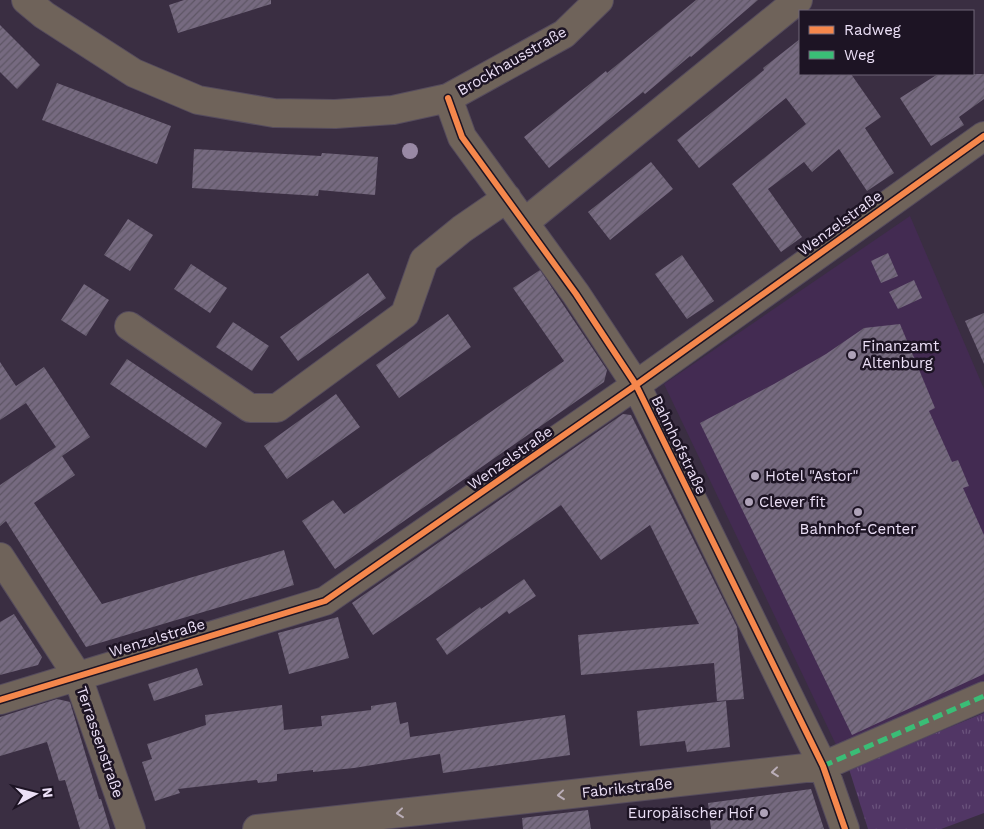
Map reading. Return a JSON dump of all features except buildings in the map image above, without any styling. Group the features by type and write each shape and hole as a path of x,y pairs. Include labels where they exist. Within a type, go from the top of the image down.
{"street":[{"name":"Brockhausstraße","path":"26,0 44,15 134,73 198,100 274,113 335,114 393,110 448,98 564,34 600,0"},
{"path":"525,222 798,0"},
{"name":"Bahnhofstraße","path":"448,98 462,137 576,294 636,385 823,766 845,829"},
{"name":"Wenzelstraße","path":"0,700 325,601 636,385 984,136"},
{"path":"129,326 250,408 277,408 405,314 424,260 462,229 506,198"},
{"name":"Terrassenstraße","path":"0,557 77,675 131,829"},
{"name":"Fabrikstraße","path":"257,829 823,766 984,696"}],"shaded area":[{"name":"Bahnhof-Center","path":"910,216 984,389 984,685 839,751 664,384"}],"green space":[{"path":"984,713 984,813 941,829 868,829 849,769"}],"marked path":[{"path":"823,766 984,696"}],"cycle path":[{"path":"448,98 462,137 576,294 636,385 823,766 845,829"},
{"path":"0,700 325,601 636,385 984,136"}],"place":[{"name":"Finanzamt Altenburg","path":"852,355"},
{"name":"Hotel \"Astor\"","path":"755,476"},
{"name":"Clever fit","path":"749,502"},
{"name":"Bahnhof-Center","path":"858,512"},
{"name":"Europäischer Hof","path":"764,813"}]}
